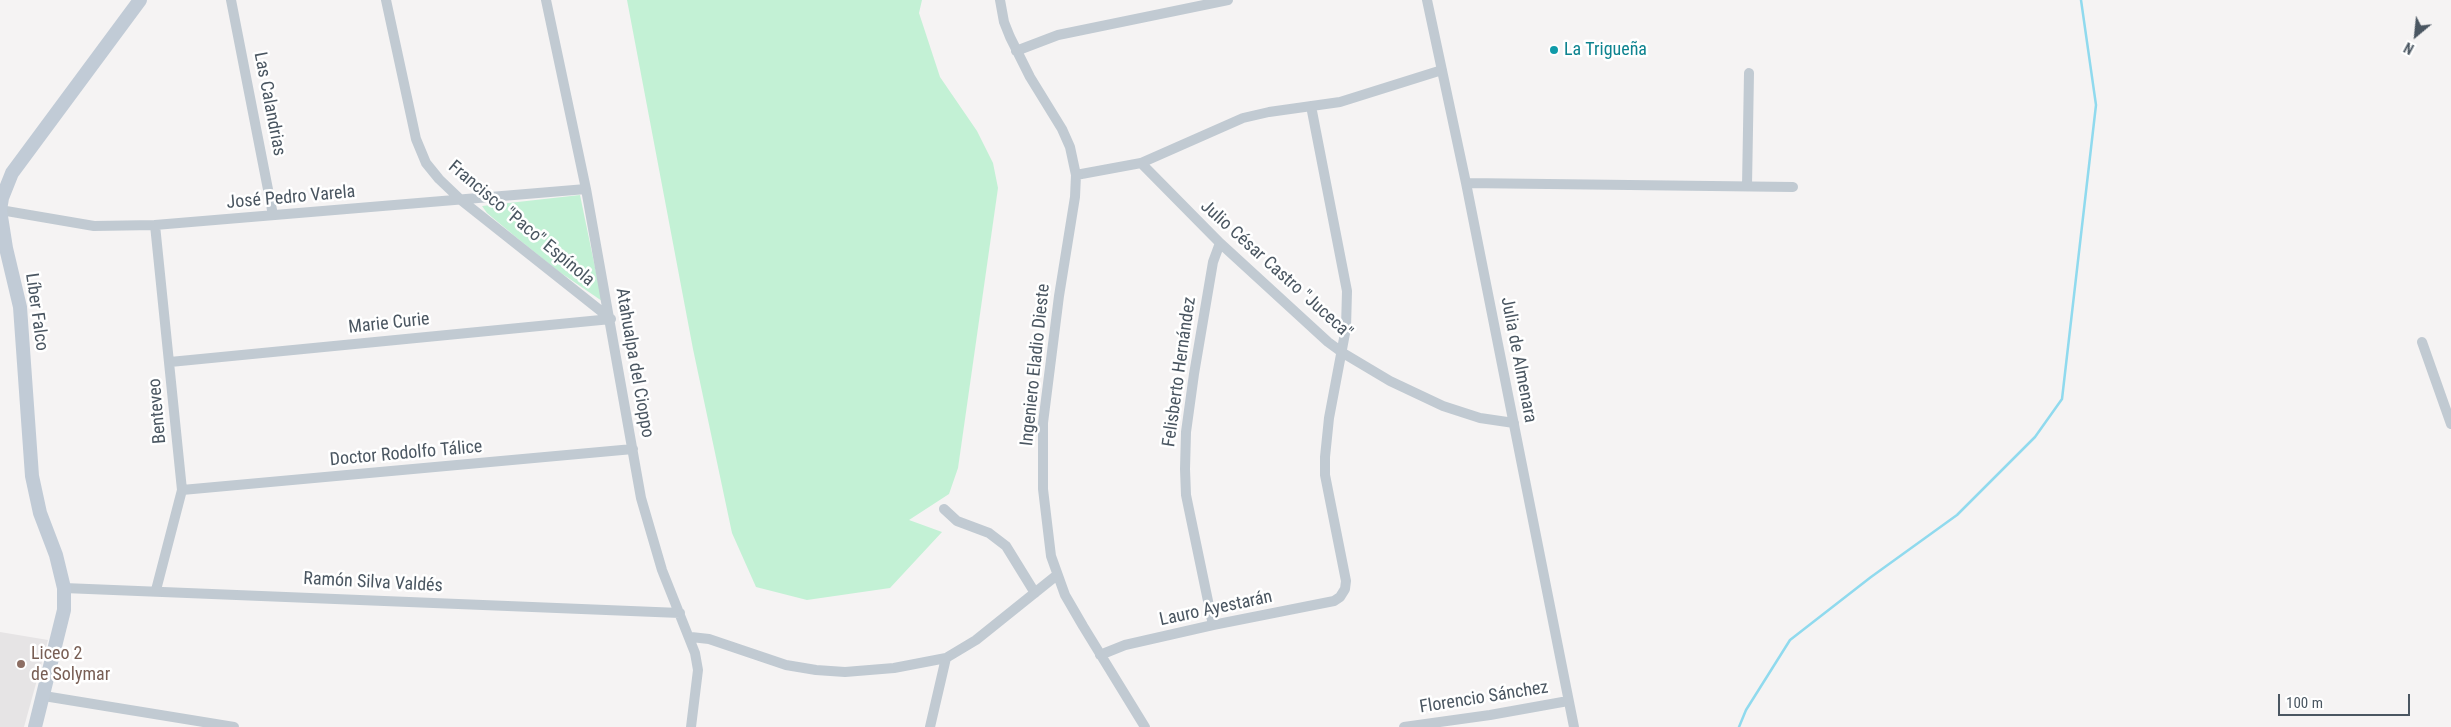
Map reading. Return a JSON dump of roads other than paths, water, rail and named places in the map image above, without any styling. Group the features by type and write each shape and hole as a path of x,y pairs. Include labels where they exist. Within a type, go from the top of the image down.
{"street":[{"name":"Líber Falco","path":"35,727 64,610 64,588 56,555 40,513 32,476 20,307 0,210 2,198 12,173 140,0"},
{"name":"Las Calandrias","path":"231,0 273,215"},
{"name":"Francisco \"Paco\" Espínola","path":"386,0 416,139 426,163 439,179 461,200 611,319"},
{"name":"Atahualpa del Cioppo","path":"546,0 611,319 641,498 651,536 691,637 698,670 691,727"},
{"name":"Ingeniero Eladio Dieste","path":"1000,0 1004,22 1016,51 1062,129 1070,147 1076,175 1076,197 1059,296 1042,444 1051,556 1057,575 1074,610 1145,727"},
{"path":"1016,51 1058,35 1228,0"},
{"name":"Julia de Almenara","path":"1427,0 1466,183 1574,727"},
{"path":"1076,175 1140,163 1243,118 1340,102 1442,70"},
{"path":"1747,186 1749,72"},
{"path":"1311,106 1345,273 1348,308 1343,352"},
{"name":"Julio César Castro \"Juceca\"","path":"1140,163 1220,243 1328,342 1390,381 1443,406 1480,418 1514,423"},
{"path":"1466,183 1792,186"},
{"name":"José Pedro Varela","path":"0,210 94,226 155,225 586,189"},
{"name":"Benteveo","path":"155,225 182,490 156,590"},
{"name":"Felisberto Hernández","path":"1212,625 1186,495 1185,460 1186,432 1202,319 1213,262 1220,243"},
{"name":"Marie Curie","path":"170,362 611,319"},
{"path":"2422,342 2451,424"},
{"name":"Lauro Ayestarán","path":"1100,655 1125,646 1212,625 1334,601 1340,597 1345,589 1346,581 1326,482 1325,457 1329,418 1343,352"},
{"name":"Doctor Rodolfo Tálice","path":"182,490 633,449"},
{"path":"944,509 957,522 989,534 1006,546 1035,593"},
{"path":"691,637 709,639 786,665 816,670 871,671 946,658 976,640 1057,575"},
{"name":"Ramón Silva Valdés","path":"64,588 156,590 680,613"},
{"path":"930,727 946,658"},
{"path":"44,696 234,727"},
{"name":"Florencio Sánchez","path":"1404,727 1490,716 1568,701"}],"waterway":[{"path":"1739,727 1746,710 1790,640 1871,577 1957,515 2035,437 2062,399 2096,105 2081,0"}],"place":[{"name":"La Trigueña","path":"1554,50"},
{"name":"Liceo 2 de Solymar","path":"21,664"}]}
